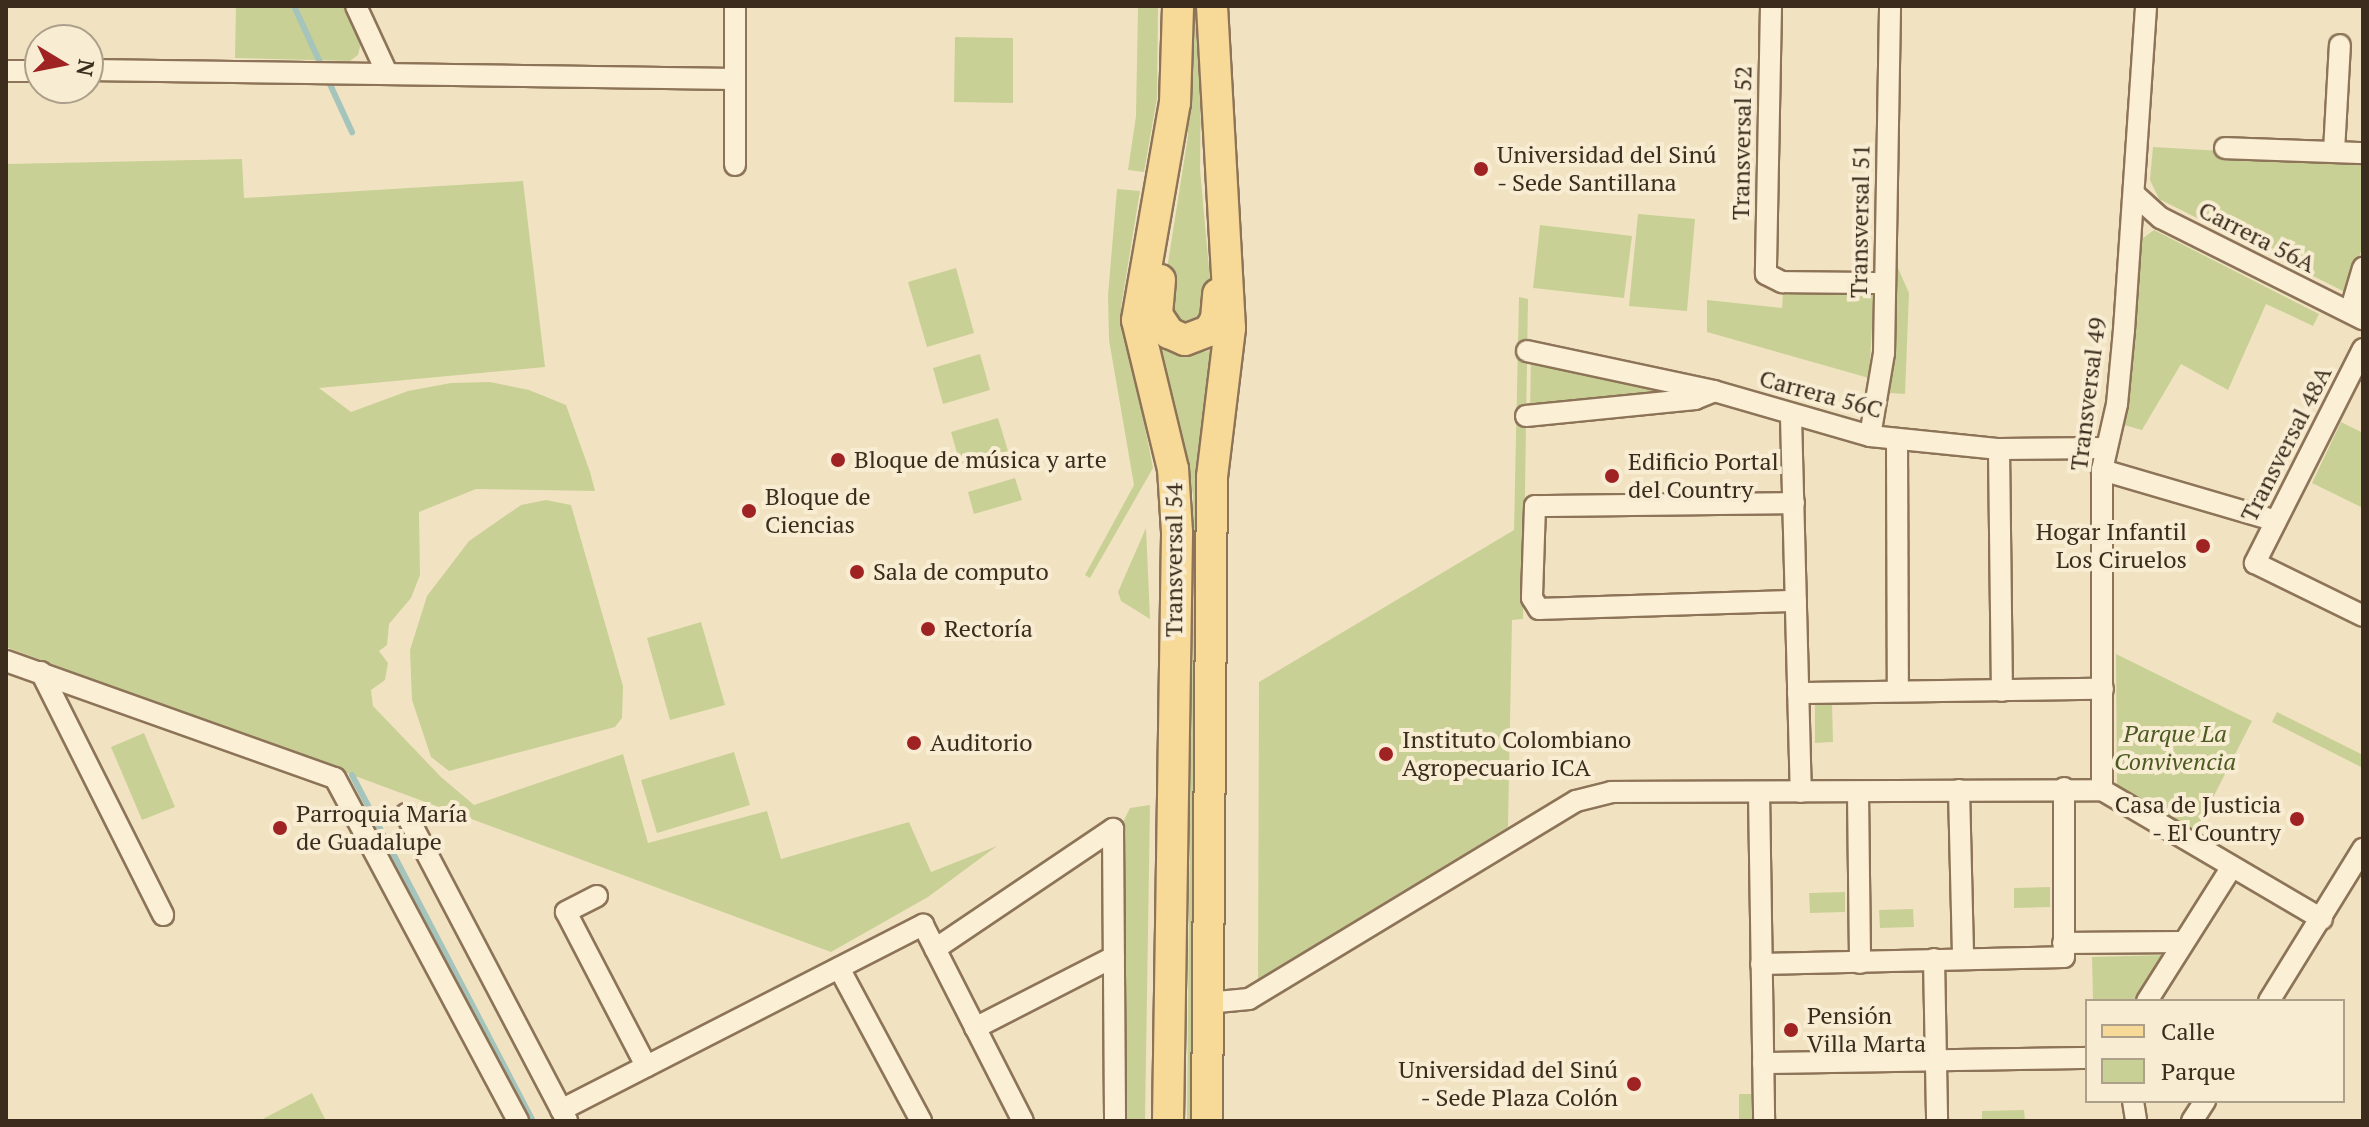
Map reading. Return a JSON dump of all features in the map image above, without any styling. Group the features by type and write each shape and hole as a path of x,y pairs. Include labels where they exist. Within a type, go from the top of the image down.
{"main road":[{"name":"Transversal 54","path":"1168,1121 1177,532 1173,469 1137,320 1175,103 1178,6"},
{"name":"Transversal 54","path":"1207,1121 1212,477 1230,328 1212,6"},
{"path":"1175,103 1157,315 1169,333 1185,340 1209,331 1218,309 1214,79"}],"street":[{"path":"356,6 386,71"},
{"path":"735,6 735,165"},
{"name":"Transversal 52","path":"1771,6 1765,267 1769,279 1885,283"},
{"name":"Transversal 51","path":"1870,436 1882,381 1890,6"},
{"name":"Transversal 49","path":"2102,790 2102,470 2117,404 2146,6"},
{"path":"2334,151 2340,45"},
{"path":"104,70 386,71 735,79"},
{"path":"2225,148 2363,153"},
{"name":"Carrera 56A","path":"2134,194 2161,218 2356,316"},
{"path":"2356,316 2363,268"},
{"name":"Transversal 48A","path":"2363,349 2255,563 2363,616"},
{"name":"Carrera 56C","path":"1527,351 1714,391 1791,417 1870,436 1999,449 2106,448"},
{"path":"1526,416 1695,399 1714,391"},
{"path":"1791,417 1801,792"},
{"path":"1897,440 1898,691"},
{"path":"1999,449 2002,691"},
{"path":"2102,470 2276,521"},
{"path":"1794,503 1535,506 1532,598 1539,609 1796,601"},
{"path":"6,661 335,778 518,1121"},
{"path":"41,672 163,915"},
{"path":"1798,693 2103,689"},
{"path":"1761,964 2064,957 2064,788"},
{"path":"1959,790 1963,959"},
{"path":"1207,1003 1249,999 1576,801 1611,792 2102,790 2322,919"},
{"path":"1759,792 1764,1121"},
{"path":"1858,793 1860,963"},
{"path":"406,814 564,1115 646,1066 923,925 1023,1121"},
{"path":"935,949 1113,829 1115,1121"},
{"path":"2270,999 2363,849"},
{"path":"2148,999 2231,868"},
{"path":"597,896 566,912 646,1066"},
{"path":"2063,943 2182,942"},
{"path":"975,1028 1114,957"},
{"path":"1934,959 1937,1121"},
{"path":"839,968 921,1121"},
{"path":"1763,1063 2085,1058"},
{"path":"2192,1121 2204,1103"}],"green space":[{"path":"236,6 344,6 361,43 358,55 350,61 235,58"},
{"path":"1138,6 1158,6 1157,98 1144,172 1128,170 1136,116"},
{"path":"1189,6 1202,6 1200,169 1213,313 1188,333 1161,307 1188,136"},
{"path":"955,37 1013,38 1013,103 954,102"},
{"path":"2153,147 2363,159 2363,245 2347,293 2159,199 2150,180"},
{"path":"242,159 244,198 523,181 545,367 319,388 351,412 408,391 451,383 490,382 529,390 566,405 590,472 595,491 476,489 419,512 420,575 411,598 389,624 387,645 379,651 388,663 385,680 371,690 373,706 441,777 474,805 623,754 648,843 767,811 781,859 909,822 931,872 997,846 928,897 831,952 6,647 6,164"},
{"path":"1117,189 1140,191 1121,307 1153,468 1090,578 1085,575 1134,485 1109,340 1108,295"},
{"path":"1638,214 1695,219 1687,311 1629,306"},
{"path":"1540,225 1632,236 1624,298 1533,288"},
{"path":"2154,230 2319,314 2313,326 2266,304 2228,390 2181,364 2142,430 2124,425 2139,241"},
{"path":"1894,259 1909,293 1905,394 1890,393"},
{"path":"956,268 974,333 927,347 908,282"},
{"path":"1783,293 1874,293 1869,378 1707,332 1707,300 1782,308"},
{"path":"1519,297 1528,299 1523,619 1512,620 1508,827 1258,979 1259,682 1514,530"},
{"path":"1219,342 1195,1121 1187,1121 1193,494 1160,343 1187,355 1208,351"},
{"path":"980,354 990,390 943,404 933,368"},
{"path":"1531,355 1695,392 1530,412"},
{"path":"998,418 1008,451 960,464 951,432"},
{"path":"2341,422 2363,433 2363,508 2312,483"},
{"path":"1015,478 1022,500 974,514 968,492"},
{"path":"546,500 571,505 623,686 622,718 615,727 449,771 431,757 412,700 410,650 427,596 469,541 521,505"},
{"path":"1146,528 1150,619 1121,601 1118,592"},
{"path":"701,622 725,705 670,720 647,638"},
{"name":"Parque La Convivencia","path":"2116,654 2252,721 2195,833 2117,787"},
{"path":"1832,703 1833,742 1815,743 1815,704"},
{"path":"2277,712 2363,755 2363,768 2272,722"},
{"path":"144,733 175,807 142,820 111,747"},
{"path":"734,752 750,805 657,833 641,780"},
{"path":"1150,805 1145,1121 1122,1121 1119,830 1130,808"},
{"path":"2050,887 2050,907 2014,908 2014,888"},
{"path":"1845,892 1845,912 1810,913 1809,893"},
{"path":"1913,909 1914,927 1880,928 1879,910"},
{"path":"2164,955 2136,999 2093,999 2092,957"},
{"path":"312,1093 326,1121 261,1120"},
{"path":"1739,1094 1754,1094 1755,1121 1739,1121"},
{"path":"2024,1110 2025,1121 1982,1121 1982,1111"}],"waterway":[{"path":"294,6 352,132"},
{"path":"352,775 533,1121"}],"place":[{"name":"Universidad del Sinú - Sede Santillana","path":"1481,169"},
{"name":"Bloque de música y arte","path":"838,460"},
{"name":"Edificio Portal del Country","path":"1612,476"},
{"name":"Bloque de Ciencias","path":"749,511"},
{"name":"Hogar Infantil Los Ciruelos","path":"2203,546"},
{"name":"Sala de computo","path":"857,572"},
{"name":"Rectoría","path":"928,629"},
{"name":"Auditorio","path":"914,743"},
{"name":"Instituto Colombiano Agropecuario ICA","path":"1386,754"},
{"name":"Casa de Justicia - El Country","path":"2297,819"},
{"name":"Parroquia María de Guadalupe","path":"280,828"},
{"name":"Pensión Villa Marta","path":"1791,1030"},
{"name":"Universidad del Sinú - Sede Plaza Colón","path":"1634,1084"}]}
